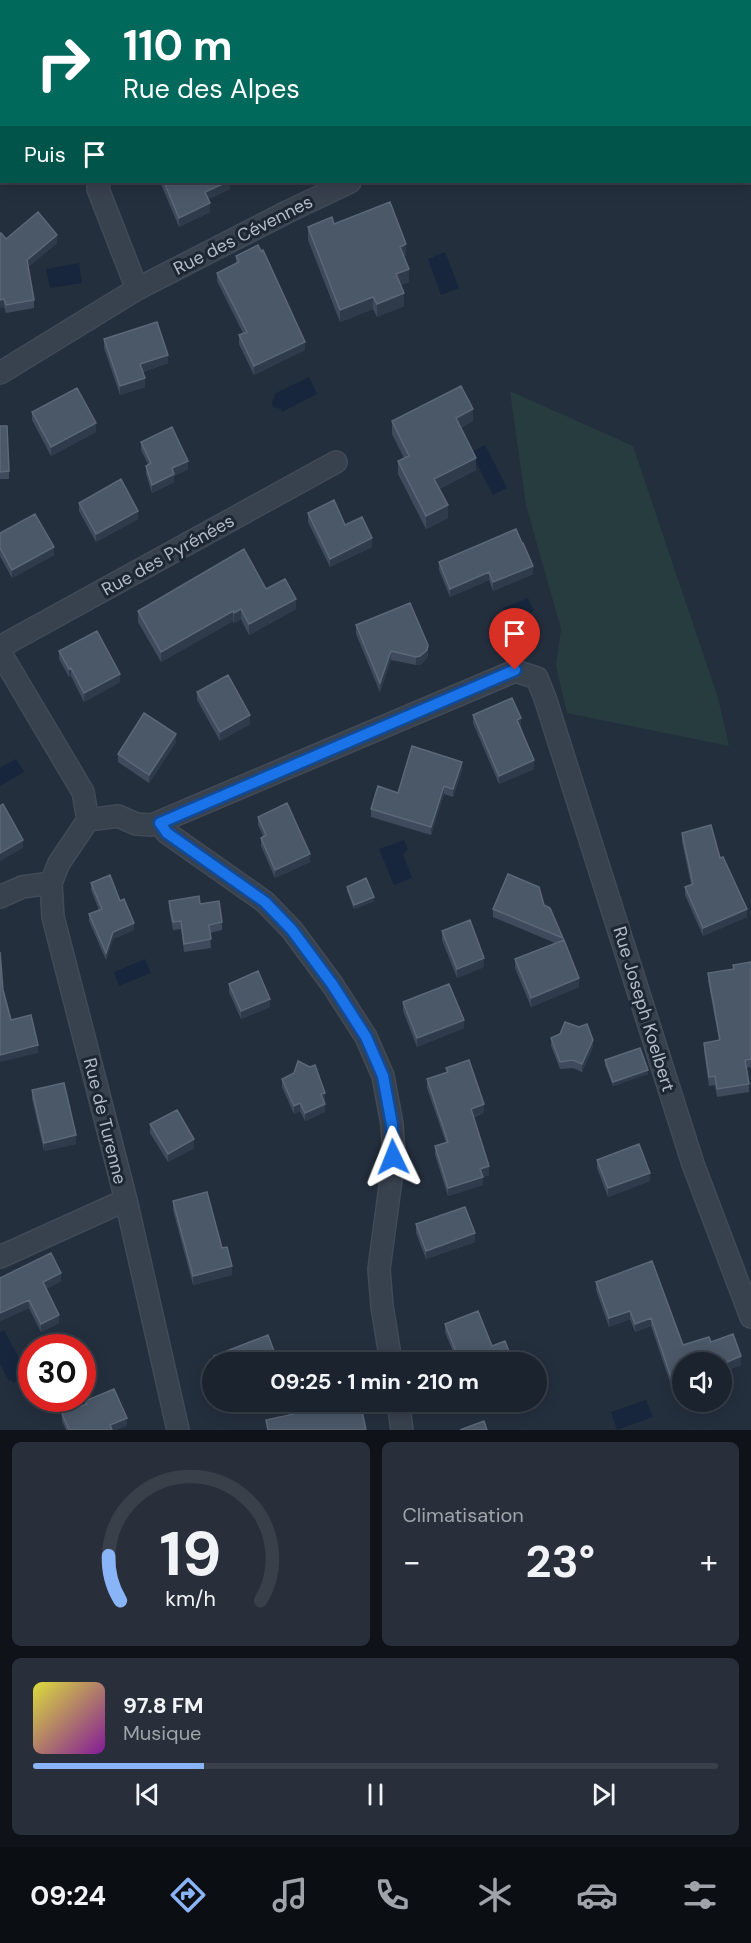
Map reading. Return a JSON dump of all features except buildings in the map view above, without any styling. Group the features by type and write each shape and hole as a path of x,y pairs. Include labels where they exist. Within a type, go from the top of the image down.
{"street":[{"path":"99,183 98,189 137,290"},
{"name":"Rue des Cévennes","path":"0,373 137,290 348,183"},
{"name":"Rue des Pyrénées","path":"0,647 336,462"},
{"path":"0,652 83,792 88,820 118,816 136,824 160,823 167,833 265,902 292,930 332,984 366,1037 383,1076 392,1125 393,1157 379,1269 389,1352"},
{"name":"Rue Joseph Koelbert","path":"160,823 515,670 537,678 693,1164 751,1317"},
{"name":"Rue de Turenne","path":"88,820 59,863 51,883 53,917 126,1200 178,1430"},
{"path":"0,897 22,887 51,883"},
{"path":"0,1257 126,1200"},
{"path":"400,1412 402,1430"}],"green space":[{"path":"510,391 633,446 718,698 729,746 567,713 556,666 561,629 526,505"}],"water":[{"path":"445,252 459,288 441,295 428,259"},
{"path":"79,263 82,283 50,288 46,269"},
{"path":"309,377 317,394 282,412 281,409 273,407 274,394"},
{"path":"485,445 507,488 493,495 471,452"},
{"path":"528,598 534,611 509,622 503,608"},
{"path":"16,759 24,772 0,786 0,768"},
{"path":"404,840 408,849 403,854 412,878 394,885 379,849"},
{"path":"145,959 151,973 119,986 114,972"},
{"path":"4,1330 18,1356 18,1380 13,1383 9,1381 0,1364 0,1332"},
{"path":"646,1400 653,1417 617,1430 611,1412"}],"route":[{"path":"393,1157 392,1125 383,1076 366,1037 332,984 292,930 265,902 167,833 160,823 515,670"}]}
